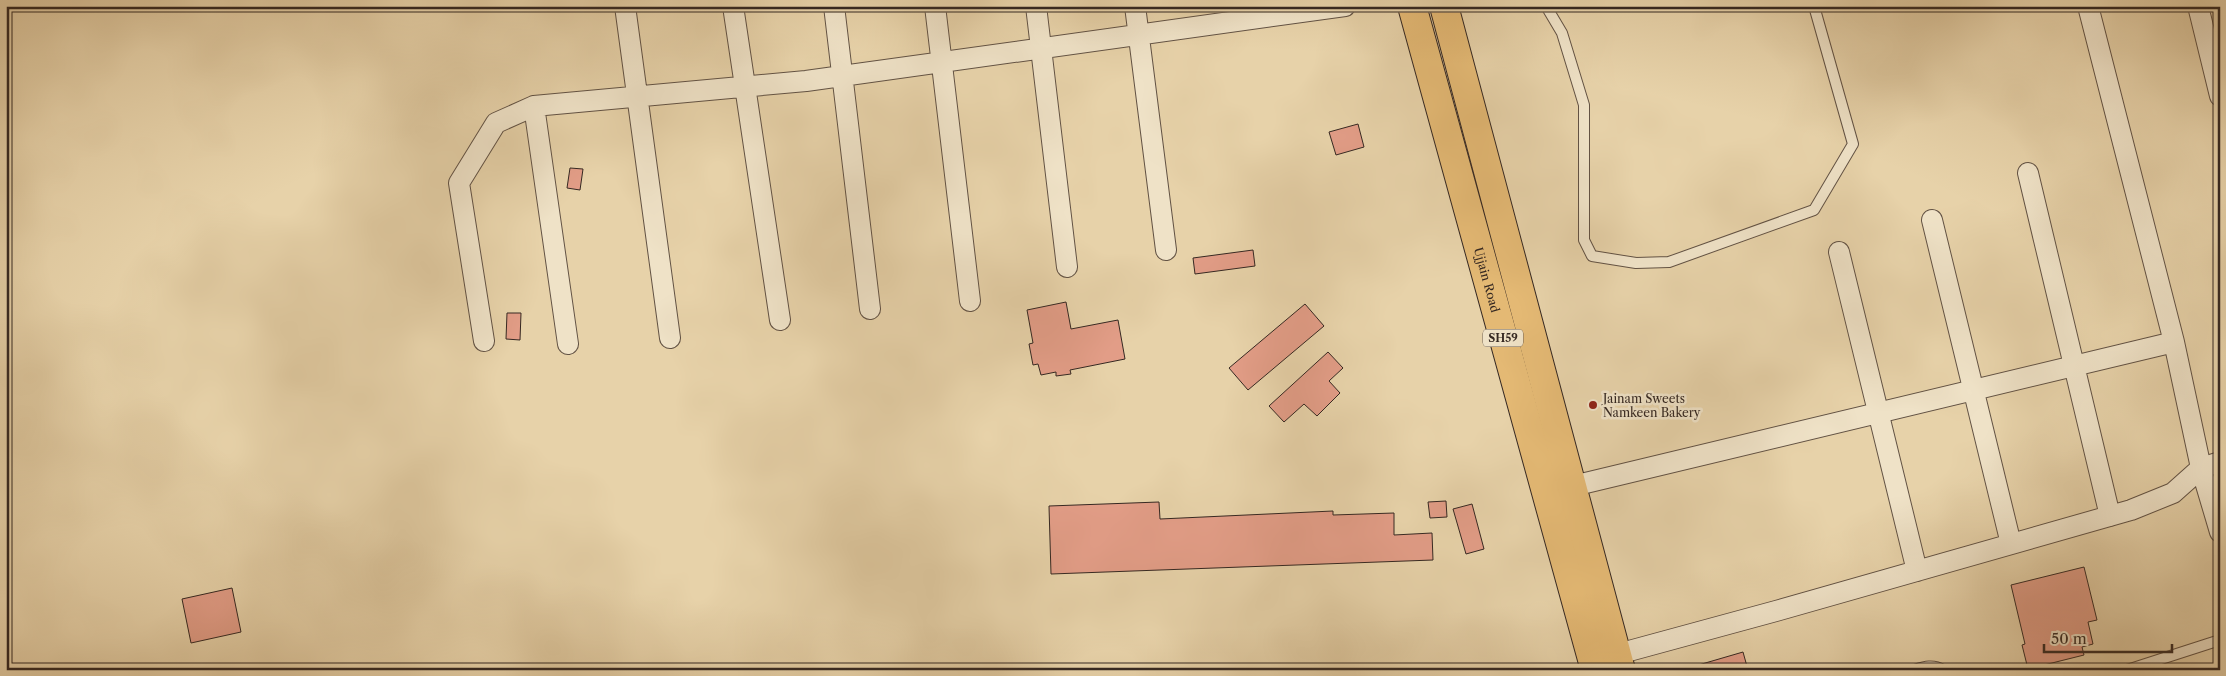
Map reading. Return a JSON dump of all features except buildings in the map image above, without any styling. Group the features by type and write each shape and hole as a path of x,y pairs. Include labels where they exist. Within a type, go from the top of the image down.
{"main road":[{"name":"Ujjain Road","path":"1412,6 1595,670"},
{"name":"SH59","path":"1444,6 1620,662"}],"street":[{"path":"625,6 670,338"},
{"path":"733,6 780,320"},
{"path":"834,6 870,309"},
{"path":"935,6 970,301"},
{"path":"1036,6 1066,268"},
{"path":"1135,6 1166,250"},
{"path":"484,341 459,183 496,124 534,106 745,87 842,76 1345,6"},
{"path":"2088,6 2174,342 2211,465 2219,530"},
{"path":"2198,6 2220,96"},
{"path":"534,106 568,344"},
{"path":"2028,172 2110,516"},
{"path":"1932,220 2011,544"},
{"path":"1839,252 1917,571"},
{"path":"1573,486 1973,388 2174,342"},
{"path":"1620,662 1917,571 2110,516 2173,493 2211,465"}],"lane":[{"path":"1546,6 1562,33 1584,104 1584,240 1592,256 1636,263 1669,262 1814,210 1853,144 1814,6"},
{"path":"2127,670 2220,640"},
{"path":"1914,670 1925,666 1938,667 1943,670"}],"place":[{"name":"Jainam Sweets Namkeen Bakery","path":"1593,405"}]}
